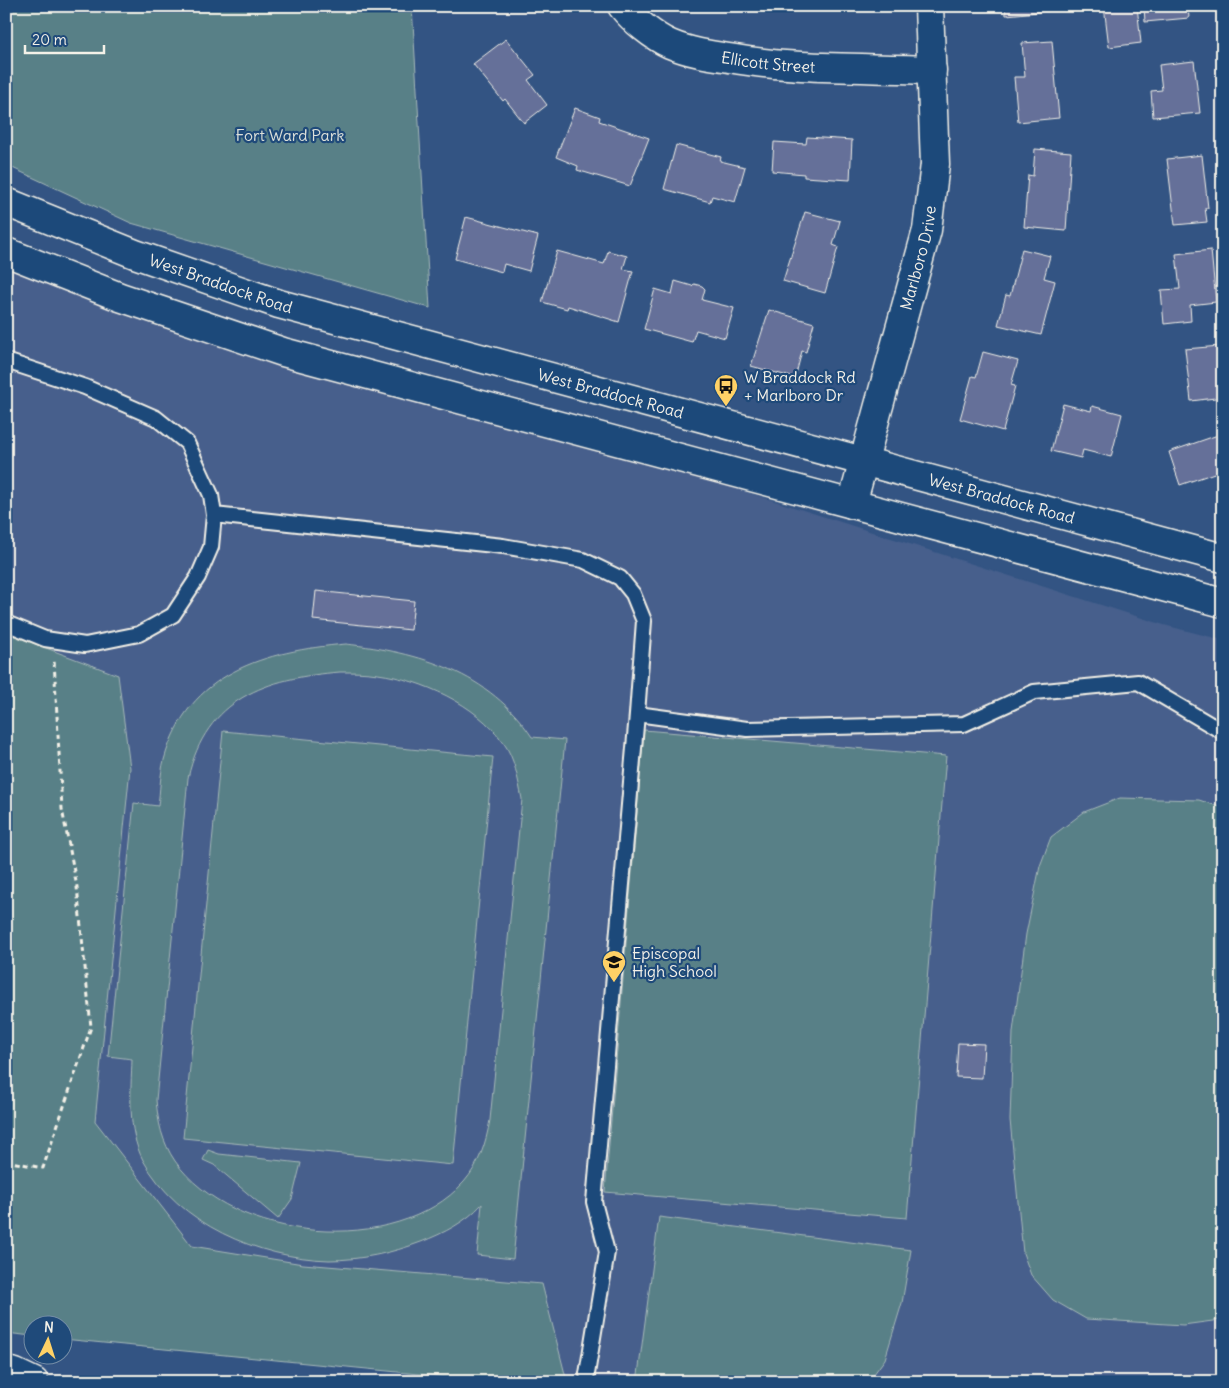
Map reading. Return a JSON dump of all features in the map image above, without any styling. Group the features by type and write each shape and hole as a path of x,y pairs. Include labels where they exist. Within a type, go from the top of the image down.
{"main road":[{"name":"Ellicott Street","path":"622,6 627,13 669,43 693,52 750,62 808,68 932,70"},
{"name":"Marlboro Drive","path":"852,504 927,230 935,164 929,6"},
{"name":"West Braddock Road","path":"6,202 135,254 279,304 1223,558"},
{"path":"6,252 120,297 283,352 1223,603"},
{"path":"6,1371 15,1372 34,1382"}],"lane":[{"path":"6,361 86,387 156,418 187,443 211,495 214,516 211,547 198,576 173,615 139,634 85,645 45,639 6,623"},
{"path":"214,516 503,546 583,560 620,578 633,594 644,621 594,1202 607,1252 587,1374"},
{"path":"637,714 747,729 964,724 1034,692 1138,682 1223,732"}],"path":[{"path":"6,1161 44,1168 91,1027 77,887 62,809 54,685 54,640"}],"shaded area":[{"name":"Episcopal High School","path":"6,256 1164,625 1223,640 1223,1382 499,1382 72,1340 72,1316 22,1316 22,1335 6,1333"}],"green space":[{"name":"Fort Ward Park","path":"6,6 412,6 430,308 131,223 6,165"},
{"path":"6,633 118,675 130,768 95,1121 192,1246 303,1264 542,1284 567,1382 499,1382 72,1340 72,1316 22,1316 22,1335 6,1333"},
{"path":"346,644 400,653 426,660 474,682 495,697 515,715 532,737 565,740 513,1259 477,1255 482,1204 462,1222 430,1239 387,1253 352,1259 302,1258 275,1253 223,1233 199,1219 177,1202 158,1183 143,1160 134,1136 132,1123 132,1059 108,1056 134,803 158,806 164,760 175,730 191,706 211,686 234,672 259,661 316,647","holes":["340,672 363,672 395,677 430,688 463,705 492,728 507,748 516,769 522,799 490,1120 478,1161 464,1182 434,1206 398,1222 358,1230 315,1230 274,1223 235,1209 201,1188 175,1161 167,1147 161,1132 156,1100 188,778 197,751 209,729 224,711 243,697 264,687 288,680"]},
{"path":"644,730 946,756 907,1218 605,1192"},
{"path":"223,731 493,757 453,1165 183,1138"},
{"path":"1120,798 1199,800 1223,808 1223,1319 1220,1320 1183,1325 1086,1319 1053,1300 1031,1275 1023,1253 1010,1120 1013,1032 1026,934 1040,866 1051,837 1084,812"},
{"path":"208,1150 219,1154 301,1163 292,1199 278,1219 214,1165 203,1160"},
{"path":"659,1217 911,1250 902,1303 885,1359 868,1382 637,1382"}],"building":[{"path":"1005,6 1048,6 1049,11 1006,15"},
{"path":"1104,6 1137,6 1141,43 1109,47"},
{"path":"1144,6 1188,6 1189,18 1145,22"},
{"path":"506,39 535,75 528,80 547,105 524,123 505,99 503,101 473,64"},
{"path":"1052,41 1059,118 1018,122 1014,77 1025,77 1022,43"},
{"path":"1194,61 1200,113 1153,117 1151,91 1162,90 1159,65"},
{"path":"575,108 600,117 599,121 649,138 630,186 577,170 578,166 556,157"},
{"path":"807,137 852,140 850,180 804,177 804,174 772,171 774,142 806,144"},
{"path":"676,145 721,157 720,161 745,167 735,202 712,196 710,202 664,189"},
{"path":"1035,149 1071,152 1066,231 1024,227 1028,175 1033,176"},
{"path":"1202,155 1208,208 1205,208 1207,222 1175,225 1167,159"},
{"path":"805,212 840,221 833,245 838,247 825,293 783,281"},
{"path":"466,217 538,236 529,271 504,264 502,272 455,259"},
{"path":"1022,249 1050,256 1044,278 1055,281 1041,335 998,325 1006,295 1010,296"},
{"path":"1211,250 1216,302 1190,305 1191,321 1164,324 1161,290 1180,289 1176,254"},
{"path":"557,251 604,264 608,251 627,256 623,269 633,271 619,322 568,306 567,309 542,302"},
{"path":"675,281 692,286 694,284 702,286 705,289 702,300 734,308 725,338 696,330 692,342 644,329 655,289 672,294"},
{"path":"769,310 814,323 806,352 802,351 795,378 751,366"},
{"path":"1220,346 1223,397 1191,401 1185,349"},
{"path":"983,352 1018,361 1011,385 1015,386 1003,431 960,419 972,376 976,377"},
{"path":"1063,404 1091,411 1092,406 1122,414 1111,457 1083,450 1081,458 1051,451"},
{"path":"1218,435 1223,450 1223,470 1180,485 1169,452"},
{"path":"316,591 414,601 411,630 313,620"},
{"path":"958,1043 984,1044 982,1078 956,1077"}],"place":[{"name":"W Braddock Rd + Marlboro Dr","path":"726,407"},
{"name":"Episcopal High School","path":"614,983"}]}
